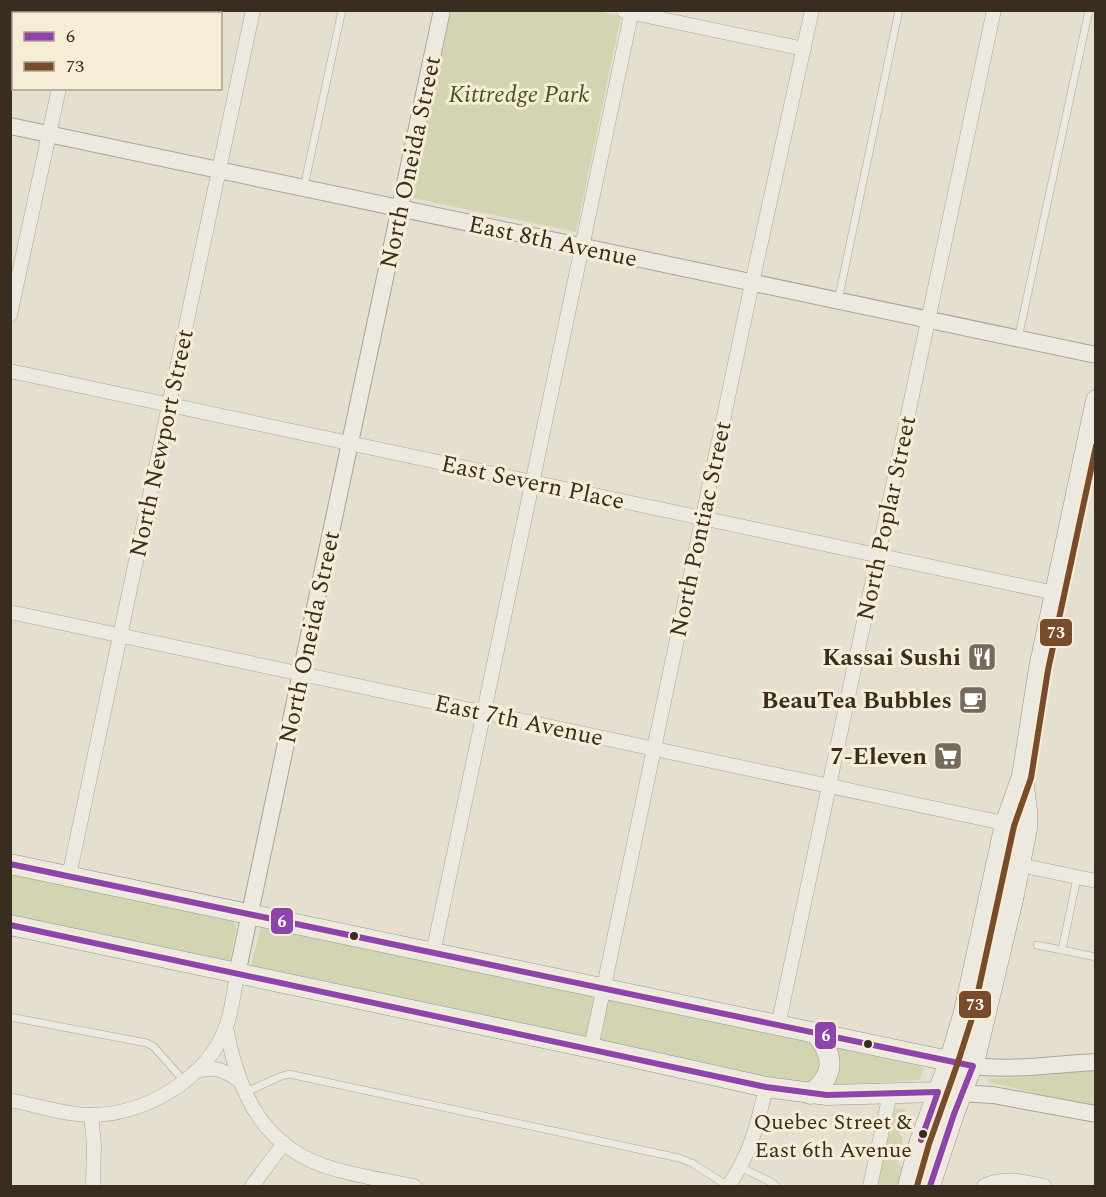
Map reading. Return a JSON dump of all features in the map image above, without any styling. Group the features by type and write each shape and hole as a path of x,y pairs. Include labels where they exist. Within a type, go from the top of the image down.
{"main road":[{"path":"908,1186 920,1141 949,1062 970,990 1005,824 1022,776 1039,668 1055,593 1088,478 1095,400"},
{"path":"930,1186 938,1158 973,1066 985,1022 1027,828 1022,776"},
{"path":"10,864 973,1066"},
{"path":"10,925 766,1087 810,1094 938,1092"},
{"path":"810,1094 822,1084 829,1069 828,1050 816,1034"}],"street":[{"name":"North Newport Street","path":"69,876 253,10"},
{"name":"North Oneida Street","path":"91,1115 132,1108 163,1096 195,1072 212,1052 226,1027 442,10"},
{"name":"North Pontiac Street","path":"591,1048 752,283 812,10"},
{"name":"North Poplar Street","path":"778,1026 994,10"},
{"path":"432,953 583,248 628,11 804,49"},
{"path":"10,315 59,90"},
{"name":"East 8th Avenue","path":"10,126 1095,355"},
{"name":"East Severn Place","path":"10,371 1055,593"},
{"name":"East 7th Avenue","path":"10,612 1027,828"},
{"path":"1020,865 1095,881"},
{"path":"226,1027 242,1087 257,1116 284,1143 306,1158 325,1166 396,1185 414,1186"},
{"path":"973,1066 1005,1069 1095,1062"},
{"path":"195,1072 204,1068 217,1069 231,1074 242,1087"},
{"path":"728,1186 740,1167 756,1130 766,1087"},
{"path":"938,1092 962,1092 1035,1101 1095,1114"},
{"path":"870,1186 890,1094"},
{"path":"10,1100 91,1115 94,1145 93,1186"},
{"path":"252,1186 284,1143"},
{"path":"984,1186 1010,1180 1027,1185 1044,1186"}],"lane":[{"path":"304,188 342,10"},
{"path":"838,301 899,10"},
{"path":"1018,339 1089,10"},
{"path":"1062,950 1077,878"},
{"path":"1037,945 1095,957"},
{"path":"10,1017 147,1043 154,1047 184,1081"},
{"path":"242,1087 290,1074 679,1158 692,1163 728,1186"},
{"path":"740,1167 776,1186"}],"green space":[{"name":"Kittredge Park","path":"592,10 621,16 576,232 413,198 451,11"},
{"path":"11,873 233,920 236,929 230,959 227,963 11,919"},
{"path":"261,926 573,990 805,1041 816,1045 824,1060 810,1087 252,969"},
{"path":"834,1047 924,1068 919,1080 830,1085"},
{"path":"1095,1068 1095,1107 988,1082 989,1079 1058,1074"},
{"path":"904,1108 906,1110 899,1135 902,1136 902,1146 898,1165 902,1166 898,1186 876,1186 893,1109"}],"transit line":[{"name":"73","path":"917,1186 973,1015 1014,826 1031,778 1048,670 1096,446"},
{"name":"6","path":"10,864 973,1066 930,1186"},
{"name":"6","path":"10,925 766,1087 827,1095 938,1092 921,1140"}],"place":[{"name":"Kassai Sushi","path":"982,657"},
{"name":"BeauTea Bubbles","path":"973,700"},
{"name":"7-Eleven","path":"948,756"},
{"name":"Quebec Street & East 6th Avenue","path":"923,1134"}]}
